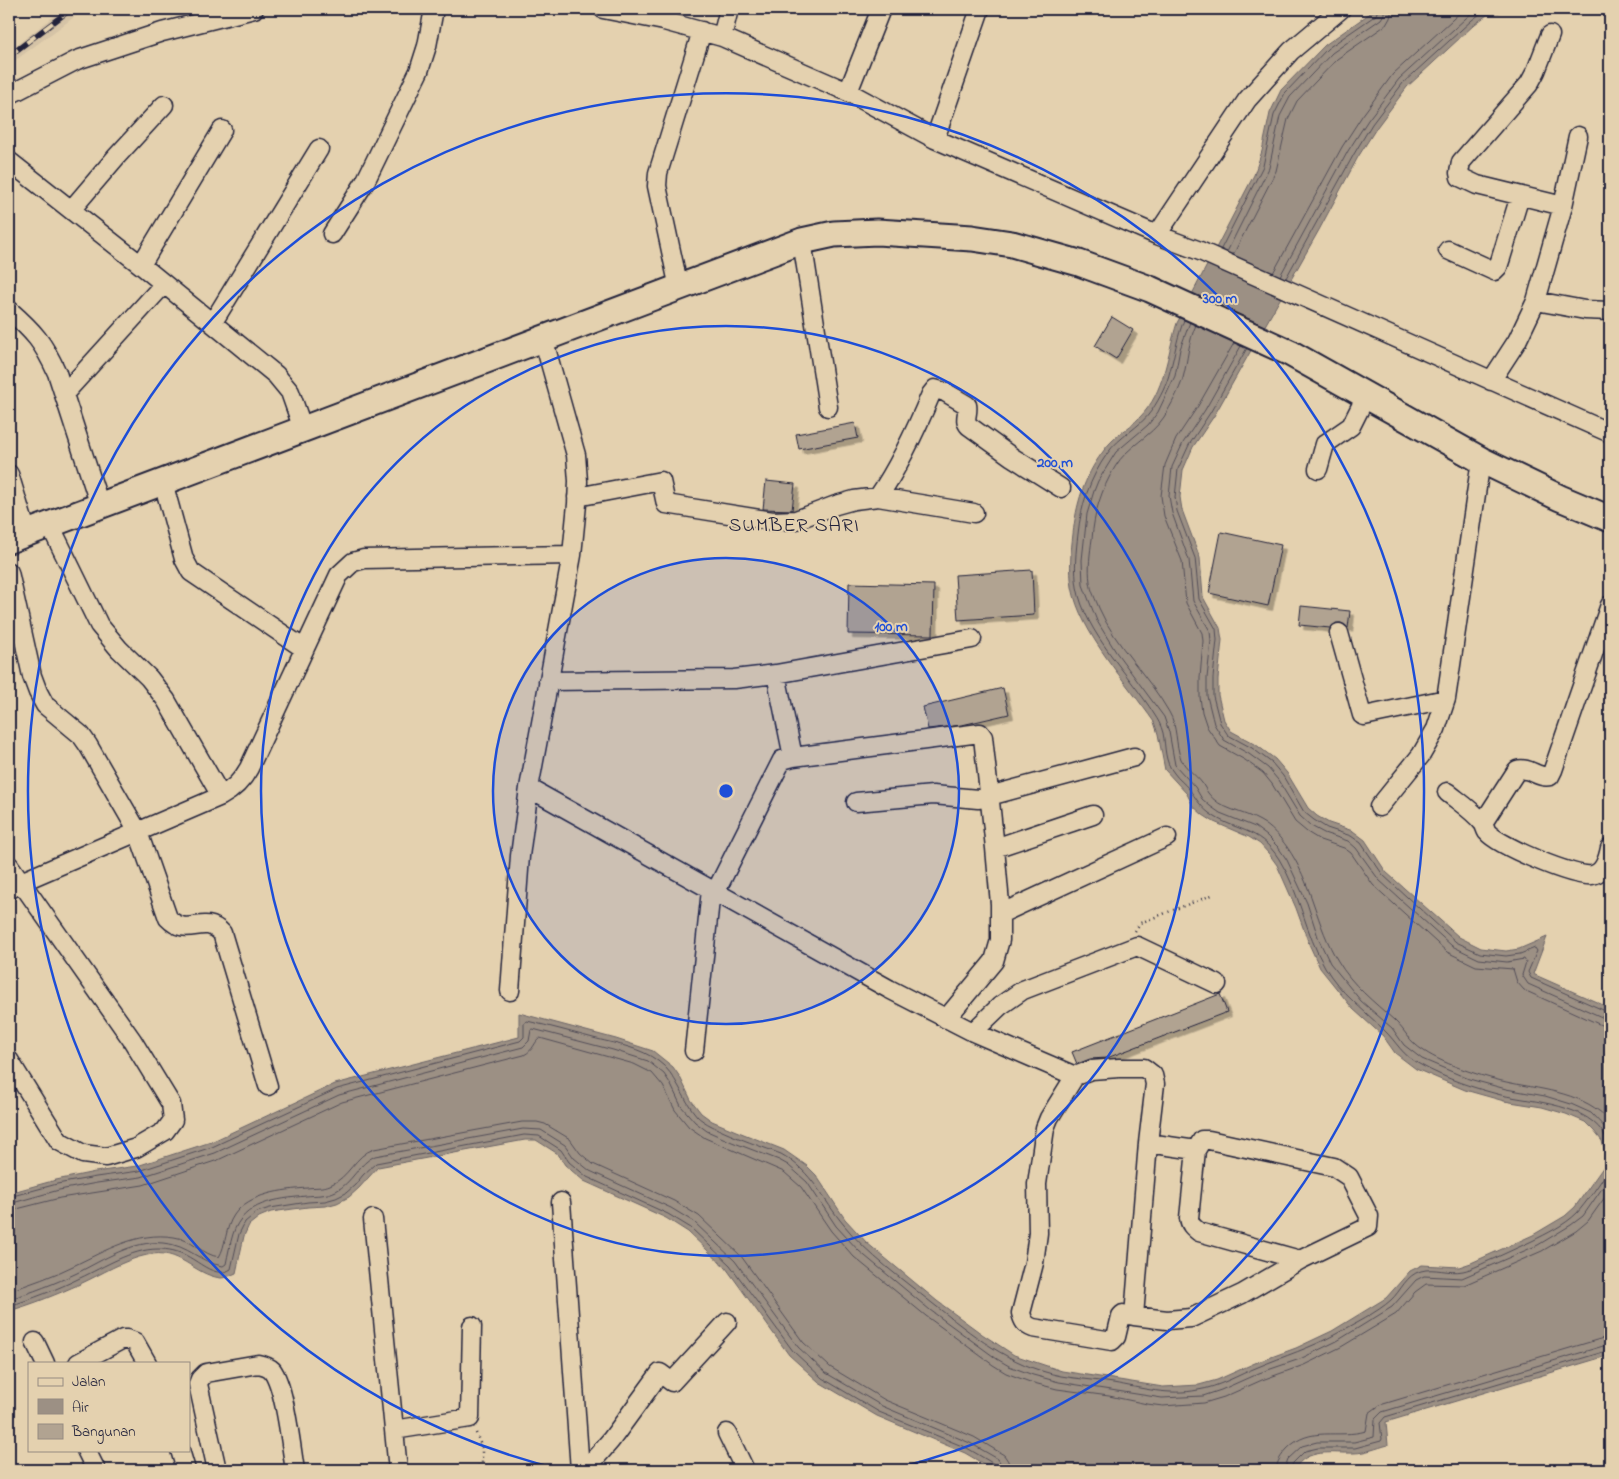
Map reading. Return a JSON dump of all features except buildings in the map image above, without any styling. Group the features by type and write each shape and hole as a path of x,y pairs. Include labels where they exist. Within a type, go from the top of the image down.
{"highway":[{"path":"18,537 802,241 834,234 877,232 972,238 1012,244 1079,263 1150,289 1290,353 1481,460 1560,498 1610,519"}],"street":[{"path":"9,95 77,60 162,32 254,9"},
{"path":"332,234 365,182 419,71 427,46 434,9"},
{"path":"603,9 722,37 848,92 935,138 1156,235 1200,251 1610,433"},
{"path":"722,37 729,9"},
{"path":"848,92 881,9"},
{"path":"935,138 980,9"},
{"path":"1156,235 1247,100 1291,51 1342,9"},
{"path":"679,288 657,186 658,173 702,31"},
{"path":"1550,35 1536,72 1529,84 1460,162 1459,173 1460,177 1465,180 1563,206"},
{"path":"71,210 164,105"},
{"path":"141,265 222,130"},
{"path":"1491,381 1516,341 1536,301 1563,206 1578,136"},
{"path":"213,322 319,149"},
{"path":"9,161 213,322 276,375 290,392 303,429"},
{"path":"1448,250 1494,271 1502,258 1520,196"},
{"path":"802,241 828,407"},
{"path":"64,394 164,284"},
{"path":"1536,301 1585,310 1610,311"},
{"path":"9,310 35,333 57,373 100,506"},
{"path":"510,991 520,856 529,788 572,555 578,496 576,455 544,338"},
{"path":"878,497 911,440 935,389 945,392 967,404 966,421 968,426 1061,488"},
{"path":"1318,469 1325,444 1351,426 1366,396"},
{"path":"1378,807 1421,755 1436,729 1446,699 1481,460"},
{"path":"9,474 18,537"},
{"path":"578,496 661,481 666,504 773,520 787,521 806,517 836,505 854,500 878,497 974,513"},
{"path":"163,482 184,559 191,572 303,648"},
{"path":"50,525 99,625 109,638 149,678 166,700 221,796"},
{"path":"15,886 221,796 233,789 244,778 338,575 353,562 364,559 572,555"},
{"path":"9,572 32,676 38,692 45,704 81,735 138,832 168,918 174,925 183,928 208,924 216,926 222,933 268,1086"},
{"path":"1484,823 1518,770 1525,769 1543,777 1550,776 1610,605"},
{"path":"1340,632 1364,716 1446,699"},
{"path":"548,681 734,679 776,674 972,640"},
{"path":"776,674 793,757"},
{"path":"694,1051 713,891 782,760 980,733 983,737 995,848 1000,940 994,961 946,1019"},
{"path":"856,802 922,795 971,800 990,797 1134,757"},
{"path":"529,788 889,989 973,1032 1075,1076"},
{"path":"1447,792 1484,823 1486,832 1503,843 1528,856 1582,875 1594,875 1603,868 1610,848"},
{"path":"995,848 1093,815"},
{"path":"1000,914 1168,837"},
{"path":"9,865 15,886 132,1040 171,1104 173,1120 165,1131 136,1148 106,1158 83,1154 59,1141 9,1060"},
{"path":"973,1032 1000,1006 1023,990 1137,946 1218,984"},
{"path":"1134,1316 1148,1143 1155,1084 1153,1075 1144,1068 1091,1070 1075,1076 1049,1118 1042,1139 1037,1184 1038,1233 1034,1263 1022,1313 1022,1321 1027,1326 1112,1341 1116,1338 1123,1314 1134,1316 1167,1320 1191,1318 1242,1294 1300,1260 1368,1227 1369,1216 1349,1177 1334,1167 1202,1140 1196,1150 1189,1218 1190,1225 1199,1232 1300,1260"},
{"path":"1148,1143 1196,1150"},
{"path":"561,1202 580,1470"},
{"path":"373,1219 398,1470"},
{"path":"586,1470 611,1440 656,1369 672,1382 728,1322"},
{"path":"394,1430 470,1418 472,1326"},
{"path":"80,1362 123,1339 127,1339 135,1342 146,1362"},
{"path":"35,1342 45,1362"},
{"path":"217,1470 194,1385 206,1373 258,1364 271,1370 279,1384 295,1470"},
{"path":"727,1433 746,1470"},
{"path":"87,1452 96,1470"},
{"path":"181,1452 186,1470"}],"path":[{"path":"1137,946 1135,932 1140,923 1212,895"},
{"path":"470,1418 482,1448 482,1470"},
{"path":"474,1470 481,1464"}],"shaded area":[{"path":"63,9 85,9 9,65 9,51"}],"water":[{"path":"1376,9 1511,9 1487,15 1475,24 1407,87 1377,127 1358,157 1214,416 1193,447 1183,470 1180,497 1182,510 1200,558 1203,597 1220,628 1222,640 1218,695 1224,720 1231,731 1255,744 1275,759 1287,773 1308,808 1317,816 1329,823 1353,831 1365,840 1386,872 1459,937 1481,948 1506,951 1519,949 1547,937 1533,974 1610,1008 1610,1355 1386,1422 1388,1445 1358,1453 1321,1453 1313,1455 1299,1463 1294,1470 994,1470 965,1453 877,1416 819,1382 789,1355 726,1268 688,1232 666,1218 584,1181 565,1165 558,1154 536,1140 525,1140 378,1167 349,1197 337,1203 271,1212 259,1217 249,1225 244,1236 236,1273 227,1277 211,1276 169,1255 147,1255 121,1264 54,1295 9,1311 9,1193 56,1180 137,1166 211,1142 335,1084 519,1037 519,1013 653,1051 673,1067 691,1100 701,1113 712,1121 784,1150 807,1166 816,1175 845,1219 867,1243 937,1301 1014,1355 1062,1371 1163,1387 1199,1385 1217,1380 1296,1348 1332,1331 1386,1298 1410,1271 1422,1265 1459,1267 1471,1263 1533,1235 1565,1216 1575,1207 1604,1166 1605,1154 1602,1141 1594,1131 1585,1122 1566,1114 1542,1107 1504,1101 1465,1090 1416,1069 1395,1053 1383,1036 1353,1009 1320,968 1277,865 1269,854 1260,844 1249,837 1214,822 1203,815 1193,806 1187,794 1165,770 1154,722 1106,658 1095,640 1077,604 1072,587 1071,560 1074,523 1079,502 1090,472 1106,447 1140,417 1155,396 1164,372 1177,323 1254,175 1262,151 1270,113 1281,90 1325,45"}],"railway":[{"path":"9,56 71,9"}],"district":[{"name":"SUMBER SARI","path":"794,524"}]}
